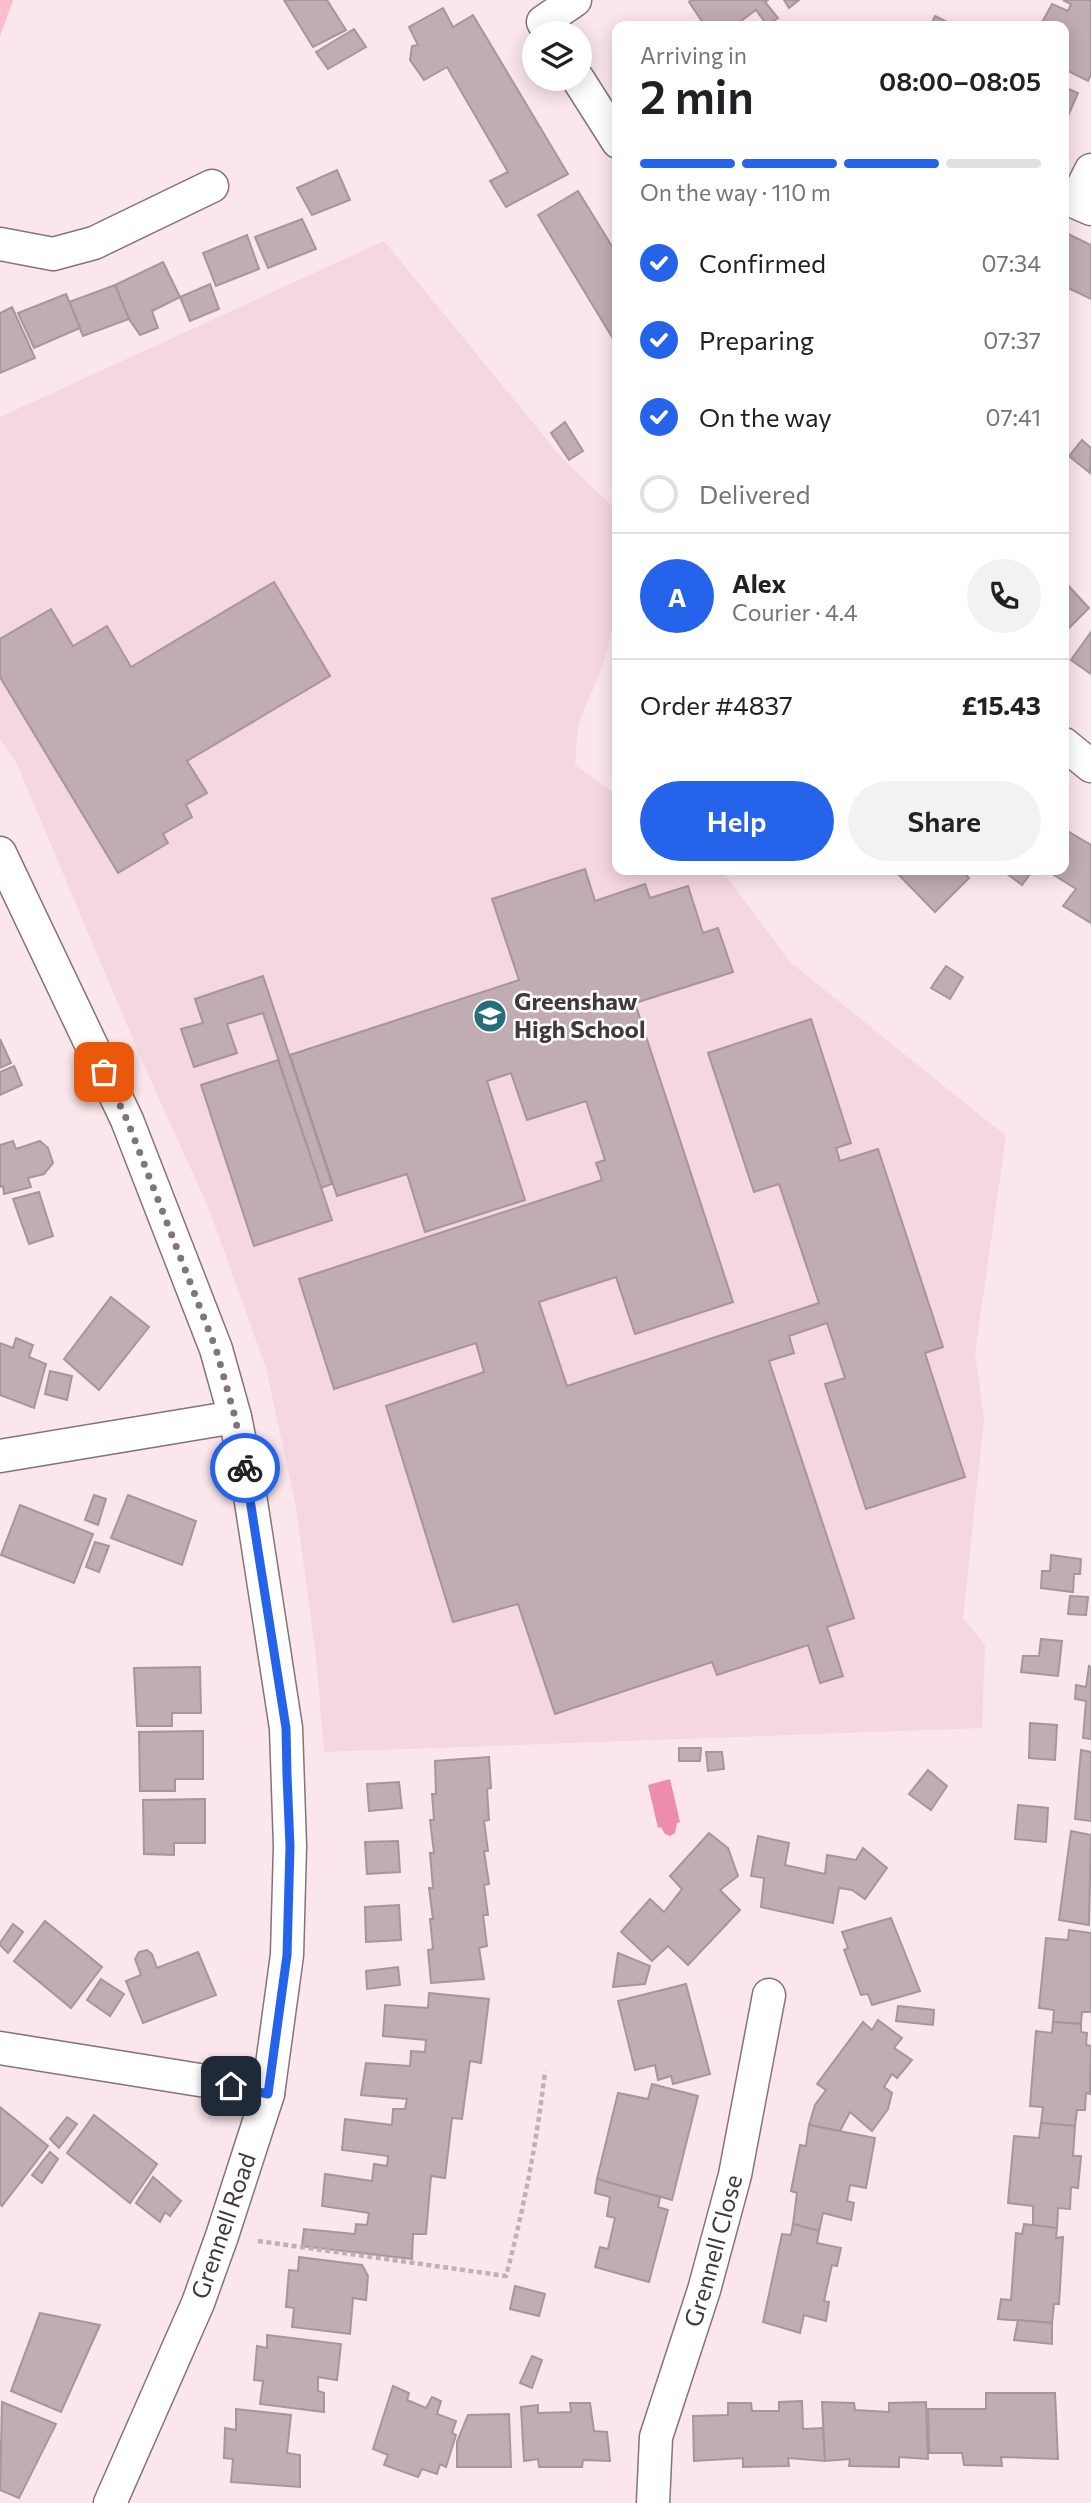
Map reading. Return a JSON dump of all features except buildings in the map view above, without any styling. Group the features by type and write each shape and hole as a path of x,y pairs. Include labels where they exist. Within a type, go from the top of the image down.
{"street":[{"path":"544,21 575,0"},
{"path":"586,91 612,133"},
{"path":"1091,170 1075,201 1091,209"},
{"path":"0,244 53,254 94,243 212,186"},
{"path":"1069,748 1091,766"},
{"name":"Grennell Road","path":"0,853 127,1120 216,1349 235,1417 247,1476 286,1728 290,1846 287,1955 268,2094 198,2303 110,2503"},
{"path":"0,1456 235,1417"},
{"name":"Grennell Close","path":"653,2503 656,2437 704,2290 735,2175 769,1995"},
{"path":"0,2048 212,2082 268,2094"}],"path":[{"path":"222,2236 506,2276 527,2192 545,2071"}],"shaded area":[{"path":"0,0 13,0 0,36"},
{"name":"Greenshaw High School","path":"384,241 561,457 612,506 612,628 603,665 578,725 575,765 612,792 612,875 725,875 790,962 1006,1136 975,1353 984,1419 963,1618 985,1645 982,1728 324,1752 316,1656 296,1507 266,1368 209,1209 146,1070 16,762 0,739 0,417"},
{"path":"670,1779 680,1822 677,1823 675,1833 670,1836 665,1834 661,1827 658,1828 648,1785"}],"way so far":[{"path":"104,1072 127,1120 216,1349 235,1417 245,1468"}],"place":[{"name":"Greenshaw High School","path":"490,1016"}],"route":[{"path":"231,2086 268,2094 287,1955 290,1846 286,1728 245,1468"}]}
